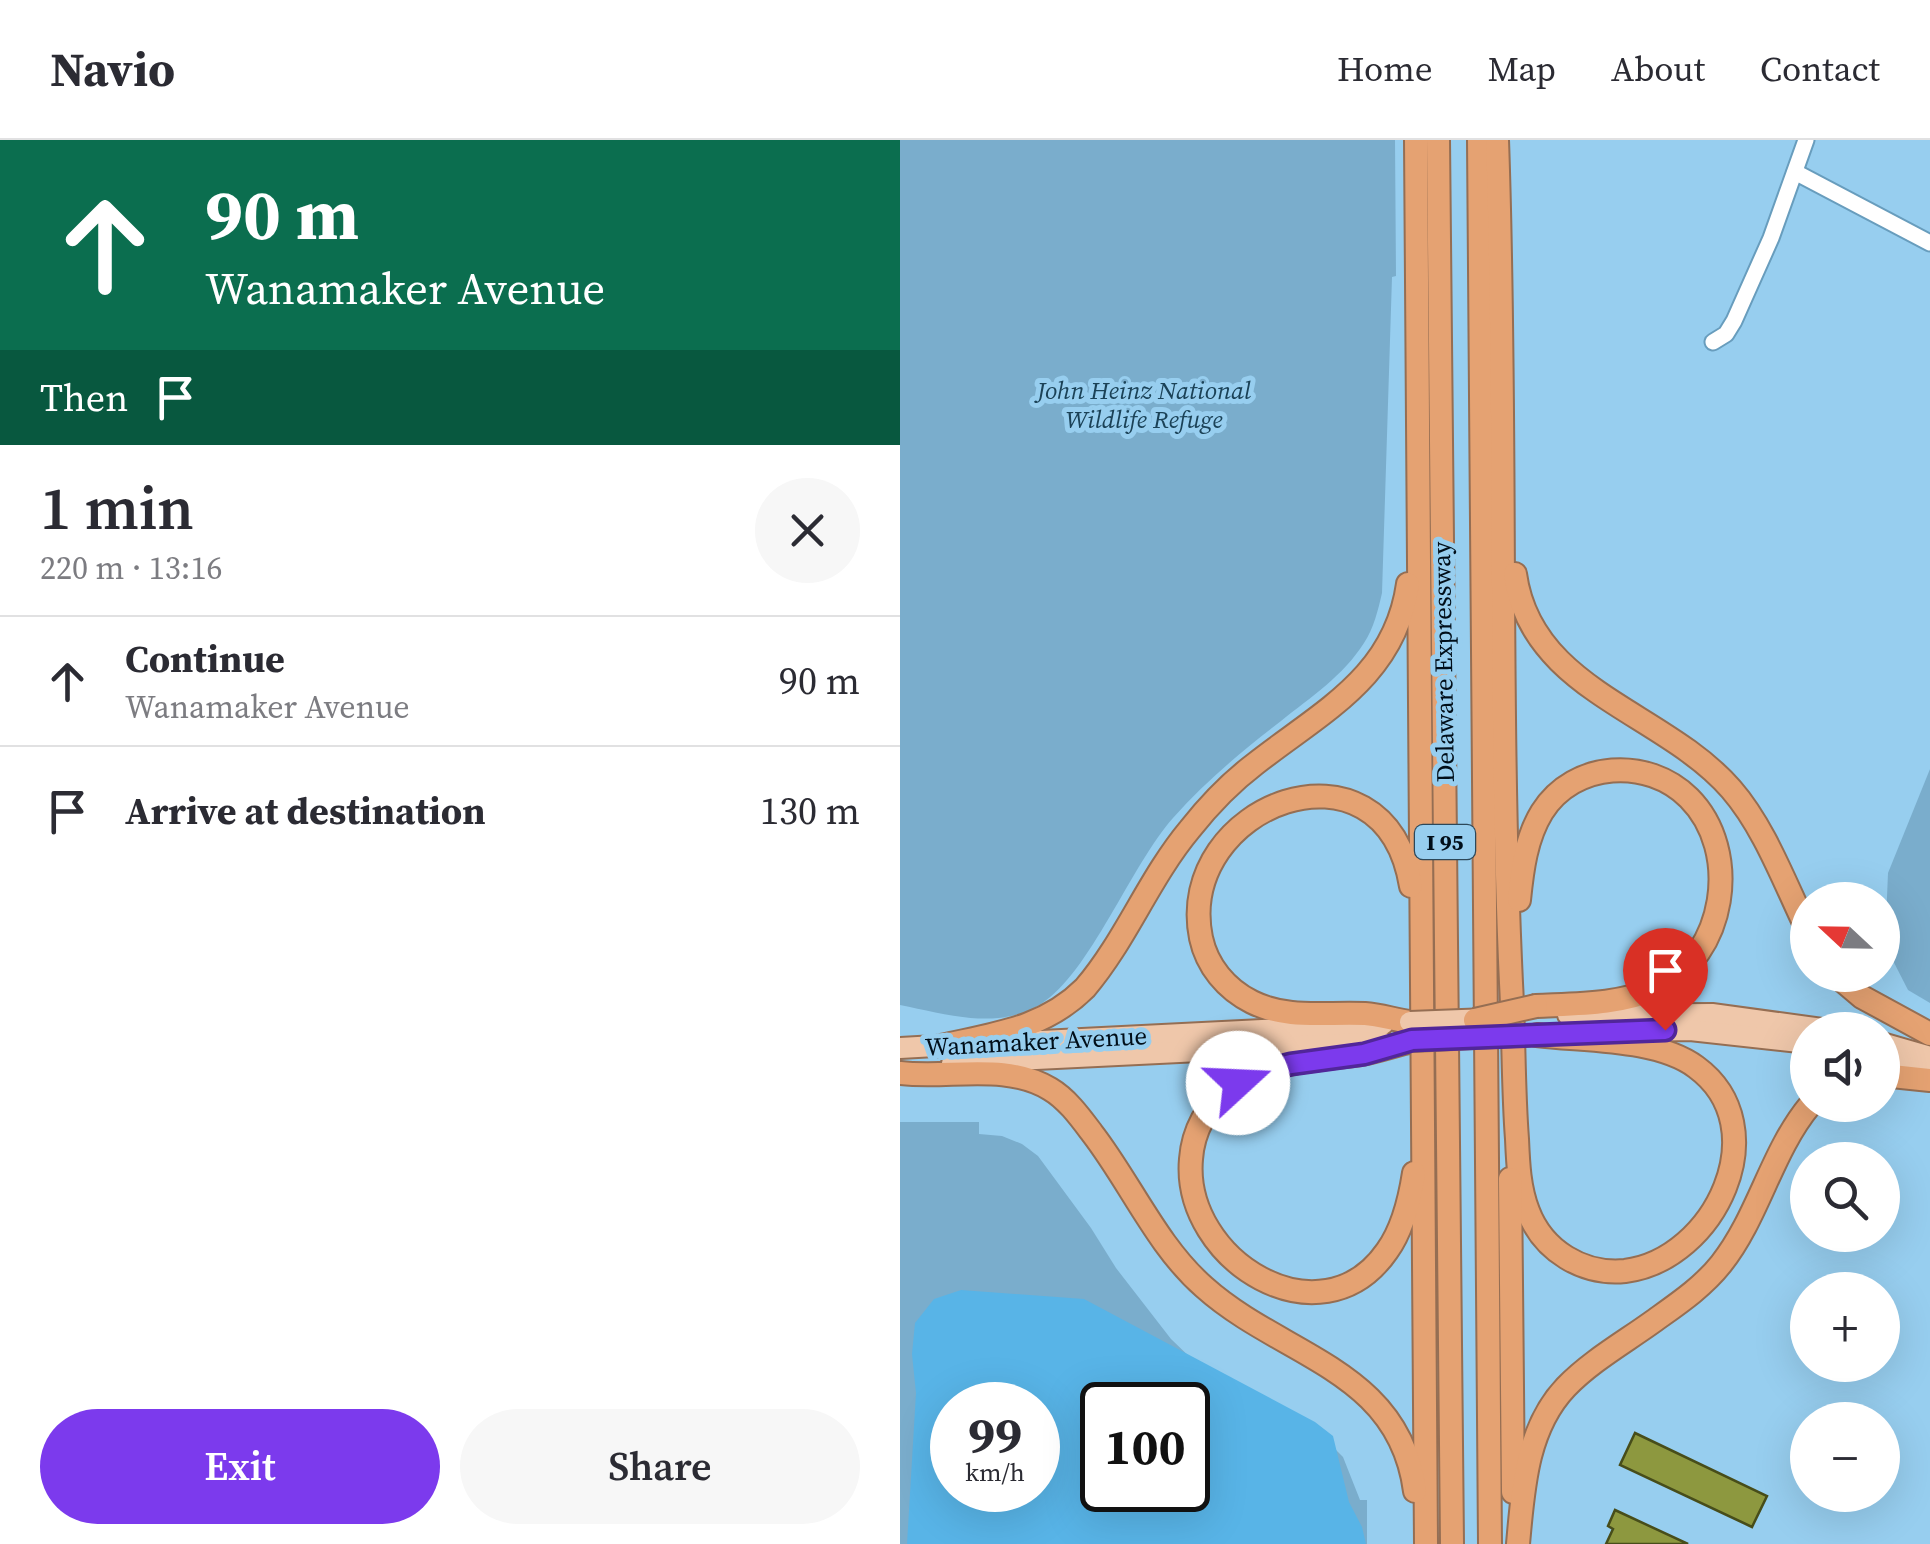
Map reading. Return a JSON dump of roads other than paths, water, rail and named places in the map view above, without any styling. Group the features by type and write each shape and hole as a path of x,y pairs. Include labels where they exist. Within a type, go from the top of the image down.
{"highway":[{"path":"1416,140 1424,1544"},
{"name":"Delaware Expressway","path":"1438,140 1452,1544"},
{"name":"Delaware Expressway","path":"1479,140 1490,1544"},
{"path":"1498,140 1516,1544"},
{"path":"940,1046 1030,1026 1074,998 1098,972 1170,854 1202,814 1234,781 1349,693 1378,663 1397,629 1406,601 1410,519 1418,482"},
{"path":"1504,496 1517,588 1525,613 1542,643 1576,676 1731,788 1757,828 1790,894"},
{"path":"1475,1020 1536,1019 1646,992 1674,977 1698,952 1716,913 1720,871 1710,828 1682,792 1648,773 1613,770 1579,779 1550,800 1534,829 1525,858 1511,983"},
{"path":"1411,1031 1366,1014 1289,1013 1249,1000 1225,982 1206,954 1200,927 1204,884 1216,857 1233,834 1253,817 1286,800 1328,796 1364,808 1387,826 1403,853 1412,889 1422,978"},
{"path":"1858,992 1930,1034"},
{"path":"1513,1090 1525,1202 1543,1238 1565,1257 1598,1270 1642,1267 1680,1248 1711,1218 1728,1181 1732,1142 1725,1104 1707,1076 1685,1060 1660,1050 1536,1019"},
{"path":"1411,1031 1364,1054 1308,1060 1259,1072 1218,1098 1198,1127 1190,1166 1197,1208 1209,1233 1245,1270 1286,1288 1329,1290 1361,1276 1386,1253 1402,1221 1414,1176 1423,1100"},
{"path":"900,1069 1010,1074 1061,1096 1104,1148 1179,1261 1202,1286 1240,1314 1352,1382 1382,1408 1408,1453 1424,1544"},
{"path":"1900,1076 1930,1077"},
{"path":"1516,1544 1530,1457 1552,1404 1584,1370 1688,1296 1716,1270 1738,1240 1799,1122"}],"main road":[{"name":"Wanamaker Avenue","path":"900,1069 1536,1019 1701,1014 1790,1023"},
{"name":"Wanamaker Avenue","path":"1536,1019 1790,1041"},
{"name":"Wanamaker Avenue","path":"900,1048 1411,1031 1475,1020"},
{"path":"1900,1048 1930,1057"},
{"path":"1900,1066 1930,1077"}],"street":[{"path":"1713,342 1726,334 1734,322 1772,238 1806,140"},
{"path":"1795,172 1930,243"}],"park label":[{"name":"John Heinz National Wildlife Refuge","path":"1144,404"}]}
